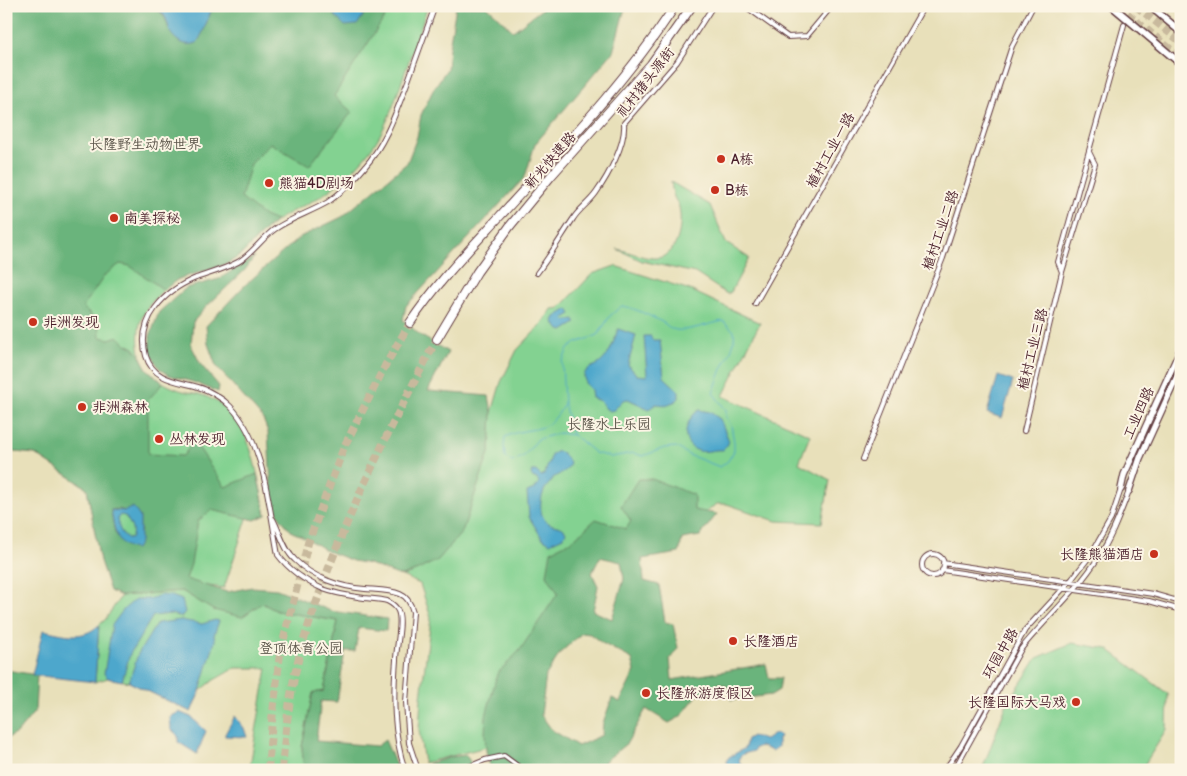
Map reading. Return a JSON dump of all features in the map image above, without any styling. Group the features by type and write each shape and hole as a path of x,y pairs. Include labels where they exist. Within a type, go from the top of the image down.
{"highway":[{"path":"649,43 670,6"},
{"name":"新光快速路","path":"410,323 453,266 614,88 649,43 674,6"},
{"name":"新光快速路","path":"437,338 477,272 510,226 551,176 651,64 692,6"}],"main road":[{"path":"1112,6 1181,64"},
{"path":"1150,6 1181,32"}],"street":[{"path":"405,770 396,734 396,659 400,620 398,610 393,604 385,601 325,590 296,574 285,565 278,555 261,466 243,423 230,406 217,396 200,388 167,380 153,369 147,357 144,342 146,325 152,310 164,296 195,278 240,261 272,231 286,222 328,202 364,168 378,150 392,124 435,6"},
{"name":"礼村猪头源街","path":"537,273 553,253 574,216 595,194 622,145 625,132 624,123 677,62 713,6"},
{"path":"745,6 788,37 807,36 832,6"},
{"name":"植村工业一路","path":"756,304 924,6"},
{"name":"植村工业二路","path":"863,459 943,258 1012,46 1033,6"},
{"name":"植村工业三路","path":"1062,272 1058,262 1124,25"},
{"name":"植村工业三路","path":"1024,431 1062,272 1095,164 1090,152"},
{"name":"工业四路","path":"1121,489 1124,475 1181,348"},
{"name":"工业四路","path":"1128,491 1140,458 1181,368"},
{"name":"环园中路","path":"945,770 961,746 1025,630 1070,582 1101,539 1111,519 1121,489"},
{"name":"环园中路","path":"954,770 1021,649 1079,583 1099,557 1118,520 1128,491"},
{"path":"271,513 287,549 293,559 304,568 321,577 341,584 361,589 395,592 402,595 411,605 413,612 406,702 409,742 418,770"},
{"path":"930,555 940,557 943,564 942,570 937,575 930,576 924,572 922,565 924,558 930,555"},
{"path":"943,564 1152,594 1181,602"},
{"path":"942,570 1149,601 1181,610"},
{"path":"461,770 491,758 504,756 523,770"}],"green space":[{"name":"长隆野生动物世界","path":"6,6 428,6 388,118 374,145 357,166 345,178 318,198 275,222 230,262 173,282 150,304 142,317 138,338 140,353 145,367 156,378 169,386 200,394 224,407 240,424 250,448 266,515 249,513 224,588 201,585 163,570 112,570 100,561 87,488 35,454 6,451"},
{"name":"长隆野生动物世界","path":"6,6 149,6 158,10 164,16 170,32 203,32 213,6 329,6 336,17 363,16 364,6 392,6 334,96 352,112 309,166 270,143 251,164 241,198 264,216 276,221 241,255 228,263 178,279 164,290 130,266 120,264 105,275 83,307 99,323 100,337 109,339 118,336 126,344 134,348 147,369 163,383 148,400 148,454 183,456 194,441 225,487 257,474 266,515 255,520 211,510 198,521 191,564 186,579 227,592 252,587 277,589 331,611 387,619 386,631 359,628 355,651 345,651 337,702 321,701 316,741 377,746 385,740 398,770 304,770 302,747 313,693 324,691 338,621 277,611 262,603 242,617 213,610 182,591 121,596 110,591 100,561 87,488 35,454 6,451","holes":["119,509 125,511 141,531 129,548 115,533 111,510"]},
{"path":"456,6 487,6 513,31 546,6 627,6 613,52 535,144 525,177 406,306 403,320 420,335 448,352 428,391 489,396 492,412 490,450 462,532 438,560 402,576 327,551 292,532 281,519 272,504 268,432 263,419 216,366 208,344 206,326 244,286 300,237 342,217 407,163 417,137 421,115 434,88 447,69"},
{"path":"671,182 710,205 726,243 749,258 731,292 727,294 695,273 642,261 617,249 654,258 662,257 674,247 679,232 680,215"},
{"path":"254,257 245,270 193,322 191,345 201,365 219,386 218,392 169,375 159,368 150,352 150,336 159,312 186,288 219,279"},
{"name":"长隆水上乐园","path":"615,266 690,290 760,323 723,396 810,435 799,463 830,480 822,523 776,521 727,504 716,504 705,513 598,550 494,745 424,763 419,730 421,697 431,618 420,584 402,576 418,570 462,531 490,450 492,412 501,382 517,350 540,326 552,309 560,308 592,274"},
{"path":"638,479 652,479 694,495 694,510 717,514 700,536 682,539 679,553 642,559 644,581 659,585 665,622 673,624 678,648 670,659 672,680 766,664 769,678 781,678 779,690 771,695 731,700 730,688 719,683 710,691 700,692 680,717 669,723 646,709 627,743 604,762 609,768 633,770 491,770 486,751 486,716 497,674 520,650 558,593 547,575 551,551 573,540 596,519 626,529 631,521 621,506","holes":["600,557 621,562 624,579 612,619 593,611 598,586 592,573","582,633 590,634 602,643 632,659 635,671 620,702 612,698 603,723 602,735 578,746 552,730 541,715 546,675 561,652"]},
{"name":"登顶体育公园","path":"182,591 213,610 262,603 277,611 338,621 324,691 313,693 302,747 304,770 250,766 267,668 235,668 214,680 200,691 191,712 129,682 108,678 95,682 99,625 105,620 121,596"},
{"path":"1072,643 1108,649 1168,694 1167,729 1141,770 982,770 1006,706 1037,658"},
{"path":"6,670 37,675 35,711 17,733 6,739"},
{"path":"466,755 475,770 429,770 428,764 451,757"}],"water":[{"path":"149,6 213,6 197,43 189,44 182,43 175,38 170,32 164,15"},
{"path":"329,6 364,6 363,16 357,25 345,26"},
{"path":"568,309 571,314 564,318 566,321 574,319 576,323 563,331 558,329 553,321 555,317"},
{"path":"618,329 636,335 628,365 637,375 647,376 644,336 651,336 652,340 660,340 664,377 679,391 679,398 676,401 666,405 656,404 649,409 628,399 623,400 614,410 610,411 600,401 592,398 591,390 585,383 584,375 588,370 600,363 608,354"},
{"path":"998,376 1013,381 1002,418 987,413"},
{"path":"699,410 710,412 720,419 729,441 723,450 699,451 692,448 688,443 686,438 687,425"},
{"path":"557,451 562,453 570,463 563,472 553,478 545,489 541,500 541,511 548,523 562,528 566,532 563,537 550,543 542,538 529,517 527,492 534,489 539,483 537,479 532,477 532,471 536,471 541,476 545,474 551,455"},
{"path":"133,507 140,517 140,542 136,549 124,544 115,529 111,510 125,511","holes":["120,515 125,516 132,530 131,539 123,534 117,519"]},
{"path":"161,595 172,596 182,600 185,612 181,617 171,614 153,616 130,654 122,681 108,678 104,674 112,625 124,609 136,599 149,599"},
{"path":"181,620 202,624 215,620 219,621 200,691 191,712 129,682 138,654 157,623"},
{"path":"99,625 95,682 32,675 43,630 79,635 93,630"},
{"path":"179,712 191,717 206,731 197,754 178,742 178,736 171,729 170,717"},
{"path":"235,716 244,728 247,737 225,736"},
{"path":"774,734 780,737 778,739 778,747 772,751 760,746 755,748 754,751 743,754 739,758 740,763 744,766 744,770 727,770 726,761 729,757 745,748 747,739 752,736 765,740"}],"waterway":[{"path":"622,306 642,312 676,330 692,329 723,321 734,331 733,346 713,393 726,410 726,417 731,425 734,442 734,451 728,461 720,467 689,455 676,447 664,448 643,456 633,453 611,457 595,453 572,434 564,403 562,362 568,349 576,343 598,335 610,316 622,306"},
{"path":"564,404 558,415 545,426 505,437 505,457 512,462 524,456 538,439 560,433 572,435"}],"tunnel":[{"path":"1118,6 1181,58"},
{"path":"1136,6 1181,42"},
{"path":"268,770 280,654 308,543 344,447 386,364 410,323"},
{"path":"282,770 288,717 297,665 306,632 325,578 377,457 437,339"}],"place":[{"name":"A栋","path":"721,159"},
{"name":"熊猫4D剧场","path":"269,183"},
{"name":"B栋","path":"715,190"},
{"name":"南美探秘","path":"114,218"},
{"name":"非洲发现","path":"33,322"},
{"name":"非洲森林","path":"82,407"},
{"name":"丛林发现","path":"159,439"},
{"name":"长隆熊猫酒店","path":"1154,554"},
{"name":"长隆酒店","path":"733,641"},
{"name":"长隆旅游度假区","path":"646,693"},
{"name":"长隆国际大马戏","path":"1076,702"}]}
